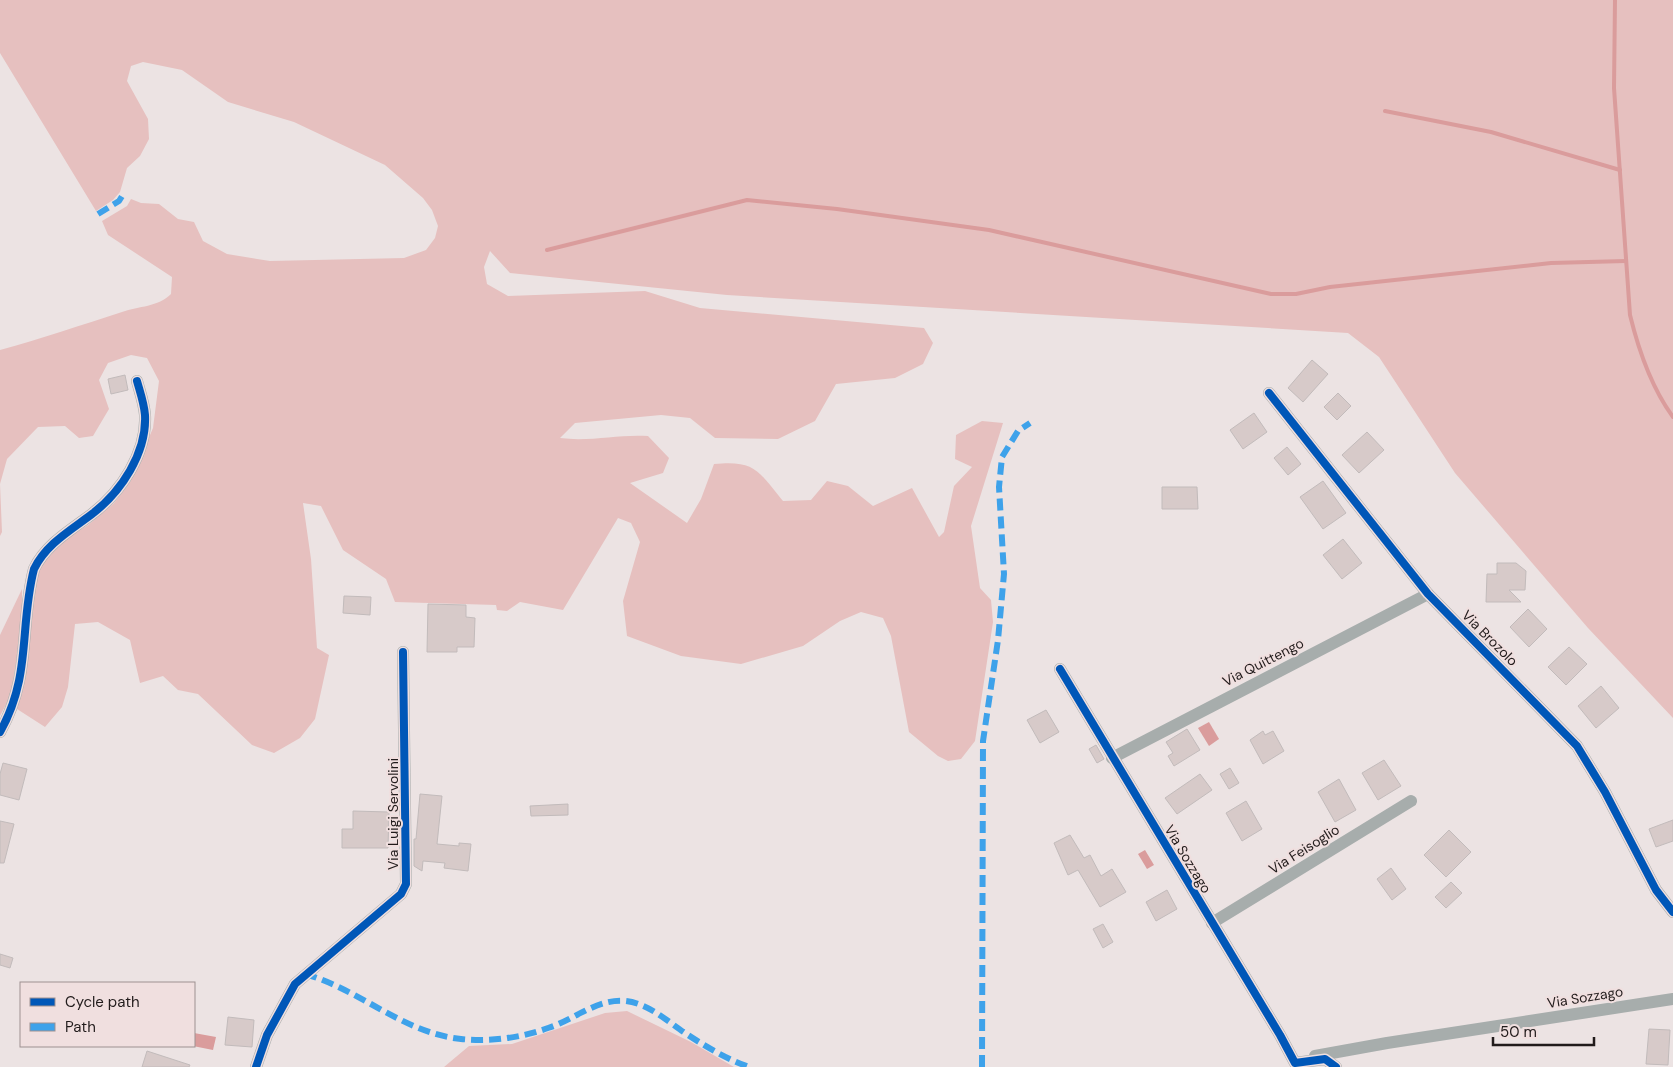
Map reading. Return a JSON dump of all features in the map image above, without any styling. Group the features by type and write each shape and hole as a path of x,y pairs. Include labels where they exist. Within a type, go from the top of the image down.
{"street":[{"path":"0,732 12,709 20,683 34,568 43,554 57,540 95,512 113,495 125,479 141,445 144,431 144,405 137,381"},
{"name":"Via Brozolo","path":"1269,393 1428,594 1577,746 1605,792 1656,890 1673,912"},
{"name":"Via Quittengo","path":"1112,758 1428,594"},
{"name":"Via Luigi Servolini","path":"256,1067 270,1028 295,984 401,894 406,884 403,652"},
{"name":"Via Sozzago","path":"1060,669 1212,923 1292,1065 1305,1058 1387,1043 1673,999"},
{"name":"Via Feisoglio","path":"1212,923 1411,801"},
{"path":"1292,1065 1326,1059 1336,1067"}],"shaded area":[{"path":"0,0 1673,0 1673,718 1588,628 1455,473 1379,357 1348,333 727,295 510,273 490,251 484,267 487,284 508,296 645,291 700,308 924,328 933,343 923,364 895,378 836,384 815,421 778,439 715,438 690,418 661,415 575,423 560,438 648,436 669,458 663,473 630,483 687,523 701,499 714,464 728,463 748,466 755,470 768,482 783,501 811,500 827,481 848,486 873,506 912,488 939,537 944,532 954,486 972,467 955,459 956,435 982,421 1003,423 971,526 980,588 991,600 993,622 975,741 961,759 948,761 938,756 909,732 891,636 883,618 861,612 840,621 803,646 741,664 681,656 627,636 623,601 640,542 631,523 618,518 563,610 520,602 507,611 497,610 496,605 395,602 386,579 343,550 321,506 303,503 311,559 317,648 329,655 315,719 300,738 274,753 252,745 198,694 178,690 163,676 140,683 130,640 98,622 75,624 68,687 62,707 45,727 17,709 36,580 43,562 56,545 88,525 114,503 130,482 153,428 159,381 147,358 131,355 108,363 99,380 109,409 93,436 79,438 65,426 38,427 7,459 0,484 0,350 128,310 154,304 171,294 172,277 108,235 102,221 127,206 131,199 141,203 159,204 178,219 194,222 203,241 227,254 270,261 404,258 426,250 435,238 438,226 432,210 423,198 385,165 294,122 228,102 182,70 143,62 131,66 127,81 148,119 149,139 140,156 127,168 120,192 113,200 96,211 0,53"},
{"path":"0,484 2,532 0,536"},
{"path":"22,589 22,623 11,695 0,716 0,635"},
{"path":"1209,722 1219,739 1209,746 1198,728"},
{"path":"1145,850 1154,865 1147,869 1138,854"},
{"path":"627,1011 691,1042 734,1067 444,1067 469,1046 512,1044 605,1013"},
{"path":"195,1033 216,1037 213,1050 195,1046"}],"building":[{"path":"1312,360 1328,374 1303,402 1288,388"},
{"path":"125,375 128,390 111,394 108,379"},
{"path":"1338,393 1351,406 1337,420 1324,407"},
{"path":"1254,413 1267,432 1243,449 1230,430"},
{"path":"1367,432 1384,450 1359,473 1342,455"},
{"path":"1287,447 1301,464 1288,475 1274,458"},
{"path":"1323,481 1346,513 1323,529 1300,497"},
{"path":"1162,487 1197,487 1198,509 1162,509"},
{"path":"1343,539 1362,563 1342,579 1323,555"},
{"path":"1497,563 1516,563 1526,571 1525,590 1509,590 1521,602 1486,602 1487,574 1497,574"},
{"path":"344,596 371,597 370,615 343,613"},
{"path":"428,604 466,605 466,617 475,618 474,647 457,647 457,652 427,652"},
{"path":"1528,609 1547,629 1529,647 1510,627"},
{"path":"1569,647 1587,664 1566,685 1548,667"},
{"path":"1601,686 1619,708 1596,728 1578,706"},
{"path":"1046,710 1059,732 1040,743 1027,720"},
{"path":"1187,729 1200,750 1174,766 1168,756 1173,753 1166,742"},
{"path":"1263,731 1265,735 1273,731 1284,751 1263,764 1250,740"},
{"path":"1096,745 1104,759 1097,763 1089,749"},
{"path":"1384,760 1401,786 1378,800 1362,773"},
{"path":"3,763 27,769 19,800 0,795 0,774"},
{"path":"1230,768 1239,783 1229,789 1220,774"},
{"path":"1200,774 1212,790 1177,814 1165,798"},
{"path":"1339,779 1356,810 1335,822 1318,792"},
{"path":"420,794 442,796 437,844 459,846 459,843 471,844 468,871 444,868 445,863 423,861 422,871 414,866 414,839 416,839"},
{"path":"1246,801 1262,829 1242,841 1226,813"},
{"path":"568,804 568,815 531,816 530,806"},
{"path":"353,811 389,812 388,848 342,848 342,829 353,829"},
{"path":"1673,820 1673,841 1656,847 1649,829"},
{"path":"0,821 14,824 4,863 0,863"},
{"path":"1449,830 1471,852 1446,877 1424,855"},
{"path":"1070,835 1084,858 1090,855 1101,876 1112,869 1126,892 1100,907 1078,870 1068,875 1054,843"},
{"path":"1391,868 1406,889 1392,900 1377,879"},
{"path":"1451,882 1462,893 1446,908 1435,897"},
{"path":"1167,890 1177,909 1156,921 1146,902"},
{"path":"1103,924 1113,942 1103,948 1093,929"},
{"path":"0,954 13,958 10,968 0,965"},
{"path":"228,1017 254,1020 252,1047 225,1045"},
{"path":"1649,1029 1670,1030 1668,1065 1646,1064"},
{"path":"147,1051 190,1065 189,1067 142,1067"}],"waterway":[{"path":"1615,0 1614,88 1630,315 1637,342 1652,381 1673,417"},
{"path":"1385,111 1491,132 1620,170"},
{"path":"547,250 747,200 837,209 989,230 1271,294 1296,294 1330,287 1551,263 1626,261"}],"marked path":[{"path":"98,214 119,201 124,193"},
{"path":"982,1067 983,741 998,640 1004,574 999,487 1002,457 1018,431 1030,423"},
{"path":"305,974 345,990 420,1029 461,1039 483,1040 516,1037 558,1024 595,1006 615,1001 626,1001 651,1010 710,1049 749,1067"}],"cycle path":[{"path":"0,732 17,691 34,569 52,545 113,495 137,457 142,443 145,415 137,381"},
{"path":"1269,393 1428,594 1577,746 1605,792 1656,890 1673,912"},
{"path":"256,1067 267,1035 295,984 401,894 406,884 403,652"},
{"path":"1060,669 1295,1063 1325,1059 1336,1067"}]}
